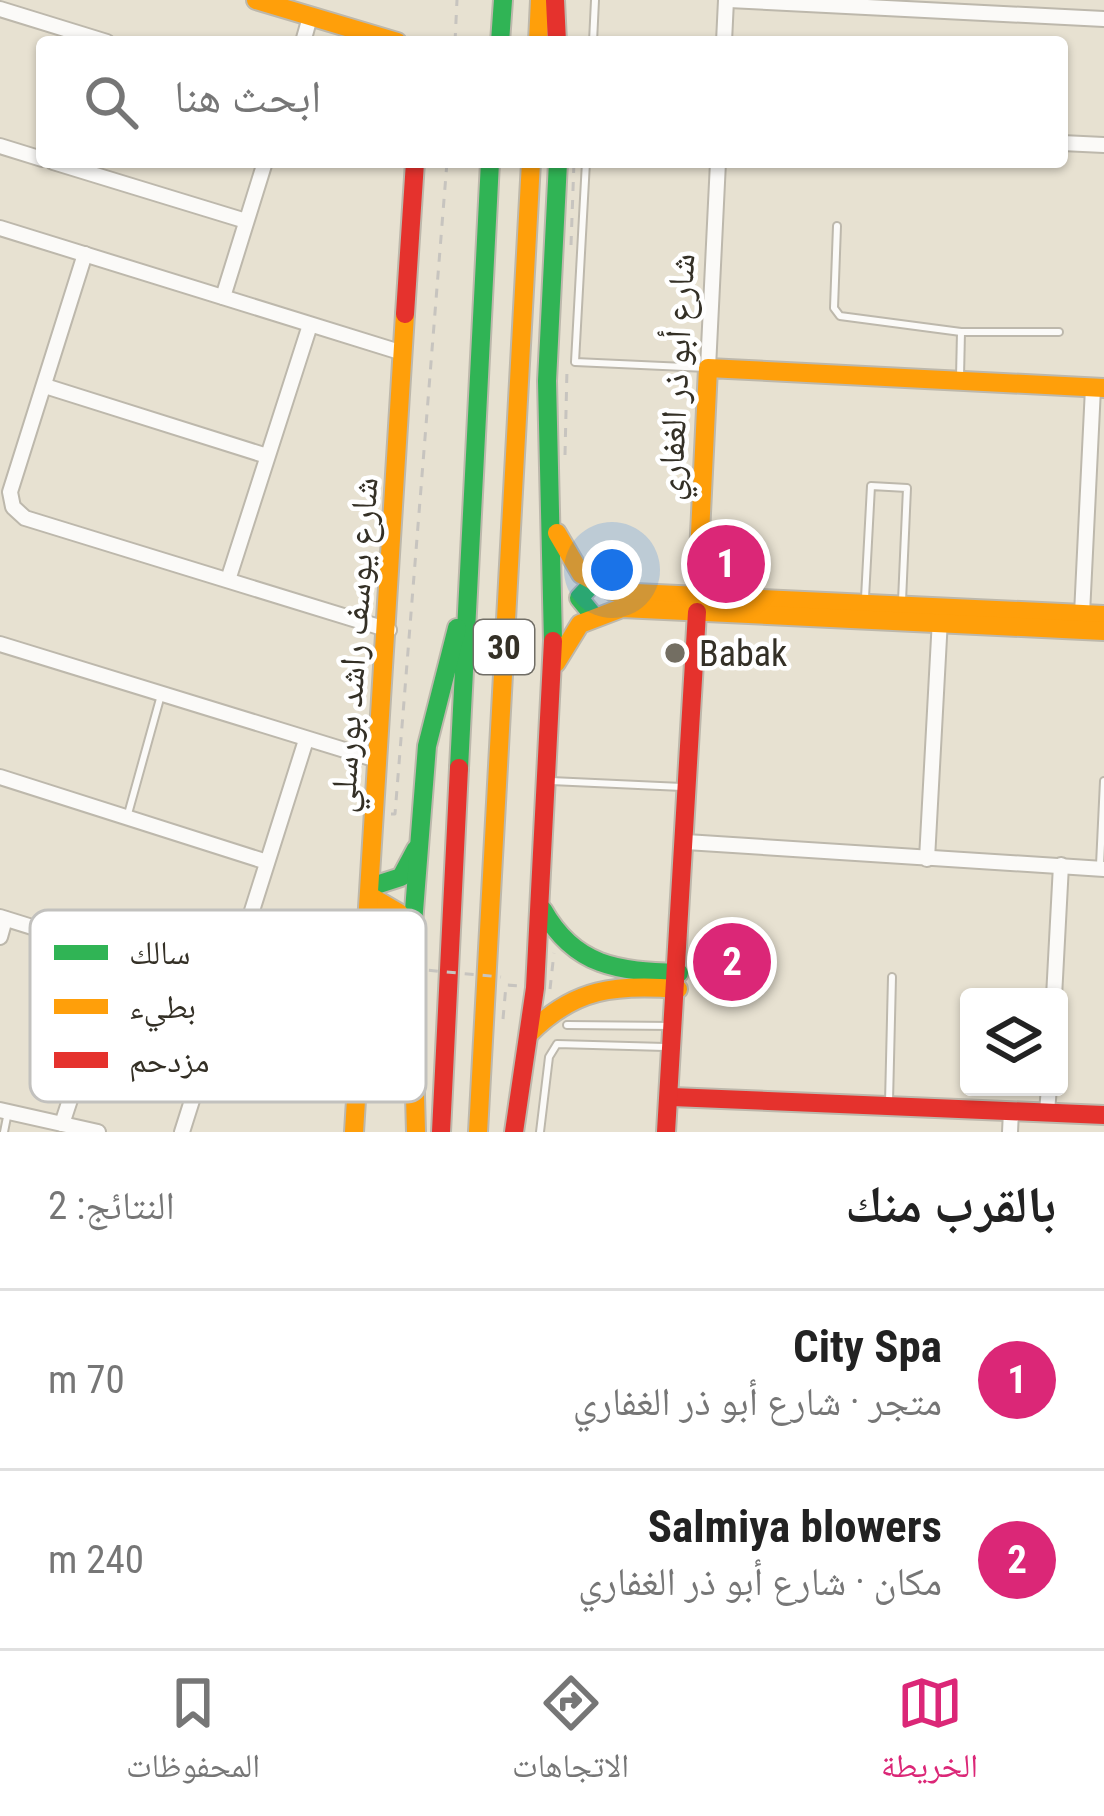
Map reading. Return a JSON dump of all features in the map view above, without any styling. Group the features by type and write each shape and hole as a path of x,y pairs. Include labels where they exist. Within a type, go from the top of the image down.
{"main road":[{"path":"256,0 376,36"},
{"path":"485,0 485,36"},
{"path":"500,36 503,0"},
{"path":"538,36 540,0"},
{"path":"555,0 559,36"},
{"path":"561,36 566,0"},
{"name":"شارع يوسف راشد بورسلي","path":"369,910 415,168"},
{"name":"30","path":"441,1132 491,168"},
{"name":"30","path":"478,1132 531,168"},
{"path":"514,1132 541,905 554,668 547,381 558,168"},
{"path":"708,368 1099,388"},
{"name":"شارع أبو ذر الغفاري","path":"666,1132 675,1048 708,368"},
{"path":"551,517 567,557 593,583 614,592 697,604 940,615 1104,631"},
{"path":"415,910 427,746 470,580"},
{"path":"592,614 579,598 593,583"},
{"path":"554,668 573,628 592,614 622,608 865,603 902,605 940,615 1104,615"},
{"path":"370,891 405,873 424,830"},
{"path":"370,891 396,910"},
{"path":"541,905 554,935 593,966 678,981"},
{"path":"526,1038 550,1010 584,991 678,981"},
{"path":"672,1097 889,1106 1011,1122 1048,1112 1104,1115"},
{"name":"شارع يوسف راشد بورسلي","path":"354,1132 356,1102"},
{"path":"415,1102 416,1132"}],"street":[{"path":"724,36 727,0 961,6 1104,19"},
{"path":"0,9 88,36"},
{"path":"305,36 310,17"},
{"path":"1068,143 1104,145"},
{"path":"0,146 36,157"},
{"path":"73,168 246,221"},
{"path":"223,297 263,168"},
{"name":"شارع أبو ذر الغفاري","path":"708,368 718,168"},
{"path":"0,227 403,353"},
{"path":"85,254 7,508 25,518 389,630"},
{"path":"228,580 310,325"},
{"path":"45,386 267,455"},
{"path":"1082,614 1099,388"},
{"path":"927,859 940,615"},
{"path":"0,644 377,760"},
{"path":"252,910 306,740"},
{"path":"0,777 267,862"},
{"path":"686,842 1102,868"},
{"path":"1054,988 1061,865"},
{"path":"0,937 3,918"},
{"path":"1048,1112 1049,1096"},
{"path":"62,1124 69,1102"},
{"path":"182,1132 192,1102"},
{"path":"4,1111 98,1132"}],"lane":[{"path":"593,36 595,0"},
{"path":"586,168 575,362 708,368"},
{"path":"837,226 834,308 840,316 961,332 1059,332"},
{"path":"959,381 961,332"},
{"path":"865,603 871,486 908,488 902,605"},
{"path":"127,818 161,695"},
{"path":"548,781 688,787"},
{"path":"1102,868 1104,781"},
{"path":"889,1106 892,977"},
{"path":"567,1025 676,1026"},
{"path":"540,1132 549,1057 557,1045 675,1048"},
{"path":"4,1111 4,1132"}],"path":[{"path":"455,36 457,0"},
{"path":"374,815 395,814 447,168"},
{"path":"426,970 501,977"}],"traffic: fast":[{"path":"500,36 503,0"},
{"path":"459,768 490,168"},
{"path":"553,641 547,381 558,168"},
{"path":"592,614 579,598 593,583"},
{"path":"414,910 427,746 457,628"},
{"path":"370,887 401,877 416,849"},
{"path":"543,910 569,944 600,962 679,973"}],"traffic: slow":[{"path":"256,0 377,36"},
{"path":"538,36 540,0"},
{"path":"478,1132 531,168"},
{"path":"368,910 405,314"},
{"path":"697,596 708,368 1104,388"},
{"path":"557,533 581,574 614,592 1104,615"},
{"path":"556,663 580,624 622,608 1104,631"},
{"path":"370,896 394,910"},
{"path":"529,1034 563,1007 597,992 678,989"},
{"path":"354,1132 356,1102"},
{"path":"415,1102 416,1132"}],"traffic: jam":[{"path":"555,0 557,36"},
{"path":"405,314 415,168"},
{"path":"666,1132 697,612"},
{"path":"514,1132 535,988 553,641"},
{"path":"441,1132 459,768"},
{"path":"672,1097 1104,1115"}],"place":[{"name":"City Spa","path":"726,564"},
{"name":"Babak","path":"675,653"},
{"name":"Salmiya blowers","path":"732,962"}]}
